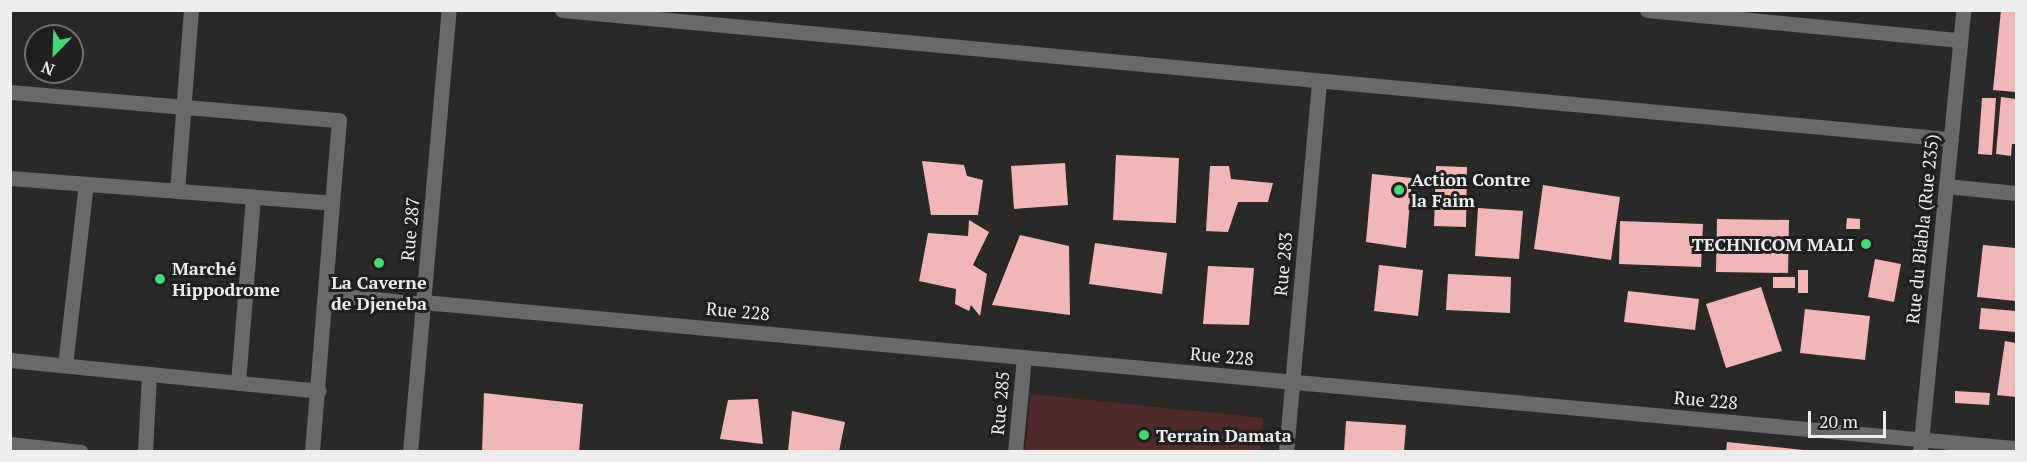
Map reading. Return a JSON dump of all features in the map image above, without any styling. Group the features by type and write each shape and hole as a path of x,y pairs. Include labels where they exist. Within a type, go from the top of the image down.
{"street":[{"path":"177,191 190,10"},
{"name":"Rue 287","path":"410,452 449,10"},
{"path":"562,10 1951,139"},
{"path":"1647,10 1960,40"},
{"name":"Rue du Blabla (Rue 235)","path":"1921,446 1963,10"},
{"name":"Rue 283","path":"1286,452 1319,81"},
{"path":"10,92 339,120 312,452"},
{"path":"10,178 332,203"},
{"path":"65,365 86,184"},
{"path":"1946,186 2016,194"},
{"path":"238,383 253,197"},
{"name":"Rue 228","path":"325,294 1292,382 1921,446 2016,448"},
{"name":"Rue 285","path":"1015,452 1024,357"},
{"path":"10,360 318,391"},
{"path":"144,452 149,374"},
{"path":"10,444 81,452"}],"shaded area":[{"name":"Terrain Damata","path":"1031,394 1263,418 1260,451 1025,451"}],"building":[{"path":"2001,10 2016,10 2016,92 1993,90"},
{"path":"2001,97 2016,99 2016,144 2012,144 2011,156 1996,154"},
{"path":"1982,98 1996,98 1992,155 1978,154"},
{"path":"1116,155 1179,158 1176,223 1113,220"},
{"path":"922,161 964,165 967,176 983,180 978,215 931,215"},
{"path":"1065,163 1068,205 1014,209 1011,166"},
{"path":"1210,166 1229,166 1231,179 1273,183 1268,202 1238,202 1228,232 1206,231"},
{"path":"1436,166 1467,167 1466,227 1434,226"},
{"path":"1372,174 1412,178 1406,248 1366,242"},
{"path":"1543,185 1620,197 1611,260 1534,249"},
{"path":"1478,208 1523,211 1519,259 1475,256"},
{"path":"1847,218 1860,219 1860,229 1846,229"},
{"path":"1717,219 1789,220 1788,273 1716,272"},
{"path":"969,220 989,232 973,265 987,274 980,316 971,305 969,311 955,304 956,289 919,281 928,233 968,236"},
{"path":"1620,221 1703,224 1701,267 1619,264"},
{"path":"1020,235 1069,246 1070,315 992,305"},
{"path":"1095,243 1167,253 1162,294 1089,284"},
{"path":"1983,245 2016,248 2016,301 1977,297"},
{"path":"1875,259 1901,264 1894,302 1868,297"},
{"path":"1379,265 1423,270 1418,316 1374,311"},
{"path":"1208,266 1254,268 1249,325 1203,324"},
{"path":"1798,270 1808,270 1808,293 1798,293"},
{"path":"1448,274 1511,277 1510,313 1446,310"},
{"path":"1773,277 1795,277 1795,288 1773,288"},
{"path":"1761,287 1782,351 1726,368 1706,304"},
{"path":"1628,291 1699,299 1695,330 1624,322"},
{"path":"1981,308 2016,311 2016,332 1979,329"},
{"path":"1805,309 1870,316 1865,360 1800,353"},
{"path":"2005,341 2016,343 2016,397 1997,395"},
{"path":"1955,391 1990,393 1989,405 1955,403"},
{"path":"484,393 583,404 579,452 482,452"},
{"path":"758,399 763,444 720,439 728,400"},
{"path":"792,411 845,422 839,452 788,452"},
{"path":"1346,421 1406,425 1404,452 1344,452"},
{"path":"1727,442 1803,450 1803,452 1726,452"}],"place":[{"name":"Action Contre la Faim","path":"1399,190"},
{"name":"TECHNICOM MALI","path":"1866,244"},
{"name":"La Caverne de Djeneba","path":"379,263"},
{"name":"Marché Hippodrome","path":"160,279"},
{"name":"Terrain Damata","path":"1144,435"}]}
